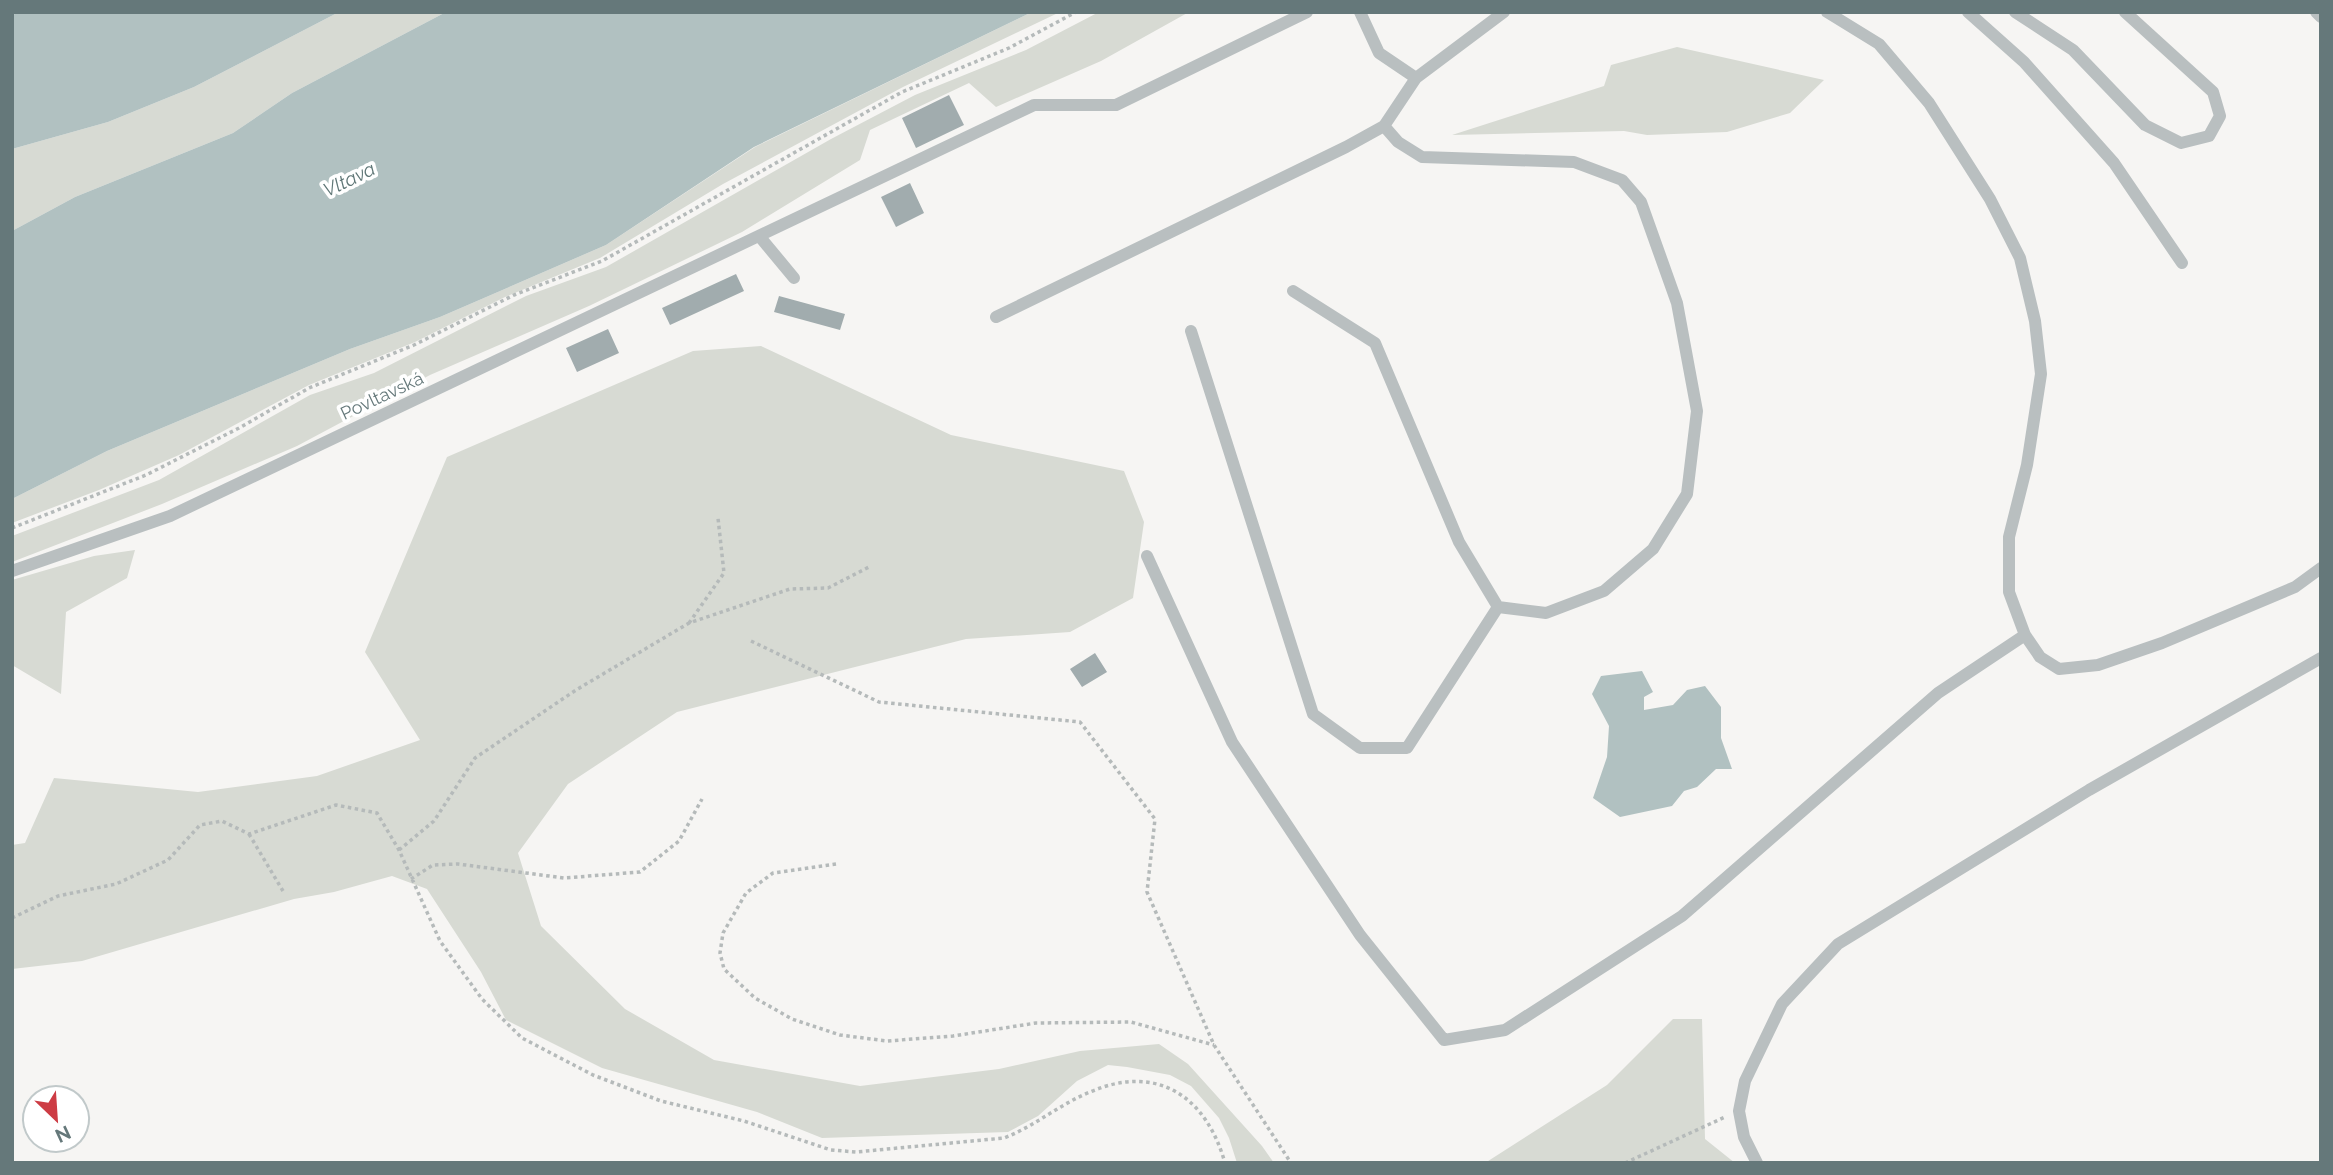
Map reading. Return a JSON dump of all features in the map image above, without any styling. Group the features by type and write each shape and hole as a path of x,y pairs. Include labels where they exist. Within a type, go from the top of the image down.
{"lane":[{"name":"Povltavská","path":"12,571 170,516 1034,105 1116,105 1307,12"},
{"path":"1360,12 1379,53 1416,78"},
{"path":"996,317 1321,160 1384,126 1416,78 1504,12"},
{"path":"1828,12 1879,44 1929,103 1990,199 2020,258 2035,321 2041,374 2027,465 2009,537 2009,592 2025,635 2040,657 2059,669 2098,665 2162,643 2295,587 2321,568"},
{"path":"1968,12 2024,62 2114,163 2182,263"},
{"path":"2015,12 2073,50 2145,125 2181,143 2209,136 2220,116 2213,92 2125,12"},
{"path":"2316,12 2321,17"},
{"path":"1384,126 1398,142 1422,157 1574,162 1622,180 1641,202 1677,303 1698,411 1687,494 1653,549 1604,591 1546,612 1498,607"},
{"path":"760,237 794,278"},
{"path":"1293,291 1375,343 1459,542 1498,607"},
{"path":"1191,331 1313,715 1360,748 1407,748 1498,607"},
{"path":"1147,556 1231,742 1360,935 1444,1040 1505,1030 1682,916 1938,693 2025,635"},
{"path":"1757,1163 1744,1137 1739,1111 1745,1081 1782,1004 1838,944 2089,790 2321,658"}],"path":[{"path":"12,528 146,475 239,428 309,388 414,345 514,295 602,261 902,92 1009,48 1076,12"},
{"path":"689,623 724,573 718,517"},
{"path":"399,850 434,821 475,758 576,690 689,623 789,589 828,588 871,566"},
{"path":"751,641 880,702 1080,722 1154,818 1147,892 1214,1045 1290,1163"},
{"path":"411,879 433,865 458,864 564,878 640,872 679,841 702,799"},
{"path":"249,834 336,805 377,813 399,850 440,941 482,999 522,1038 593,1075 661,1101 744,1121 831,1150 856,1152 1004,1138 1026,1130 1090,1092 1130,1080 1146,1081 1173,1090 1190,1101 1210,1124 1225,1163"},
{"path":"12,918 58,896 116,884 168,860 200,825 222,821 249,834 283,891"},
{"path":"836,864 773,873 746,893 723,933 720,953 724,969 755,998 792,1019 839,1035 887,1041 953,1036 1035,1023 1131,1022 1214,1045"},
{"path":"1625,1163 1739,1111"}],"shaded area":[{"path":"339,12 446,12 292,93 233,133 75,197 12,231 12,149 108,122 194,87"},
{"path":"1032,12 1060,12 903,87 723,184 600,258 505,297 415,342 309,385 179,455 99,490 12,523 12,499 107,451 350,349 440,317 606,245 755,147"},
{"path":"1099,12 1189,12 1101,61 996,107 969,83 870,130 860,160 742,232 589,306 430,375 297,446 162,504 12,562 12,536 159,480 310,395 374,373 526,296 606,267 831,139 915,95 1026,50"},
{"path":"1677,47 1824,80 1790,113 1727,132 1647,135 1624,131 1452,135 1604,86 1611,65"},
{"path":"761,346 951,435 1124,471 1144,522 1133,598 1070,632 966,639 677,712 568,784 518,853 541,926 625,1009 714,1060 860,1086 999,1069 1080,1051 1159,1044 1188,1064 1274,1163 1237,1163 1219,1118 1191,1086 1170,1075 1127,1067 1108,1065 1077,1081 1038,1116 1008,1132 822,1138 757,1112 602,1068 506,1020 481,972 427,889 392,876 334,892 294,899 82,961 12,969 12,845 25,843 54,778 198,792 317,776 420,740 365,652 447,457 693,351"},
{"path":"135,550 127,578 66,612 61,694 12,665 12,580 94,556"},
{"path":"1673,1019 1702,1019 1705,1139 1735,1163 1485,1163 1607,1085"}],"water":[{"path":"20,12 339,12 194,87 108,122 12,149 12,15"},
{"name":"Vltava","path":"446,12 1032,12 754,147 606,245 440,317 350,349 107,451 12,499 12,231 75,197 233,133 292,93"},
{"path":"1642,671 1653,692 1644,697 1644,710 1673,705 1687,690 1705,686 1721,707 1721,738 1732,769 1716,769 1697,787 1684,791 1672,806 1620,817 1593,798 1607,757 1609,726 1592,694 1601,676"}],"building":[{"path":"949,95 964,125 916,148 902,118"},
{"path":"910,183 924,213 896,227 881,197"},
{"path":"736,274 744,291 670,325 662,308"},
{"path":"779,296 845,314 840,330 774,312"},
{"path":"608,329 619,353 577,372 566,348"},
{"path":"1095,653 1107,672 1082,687 1070,669"}]}
